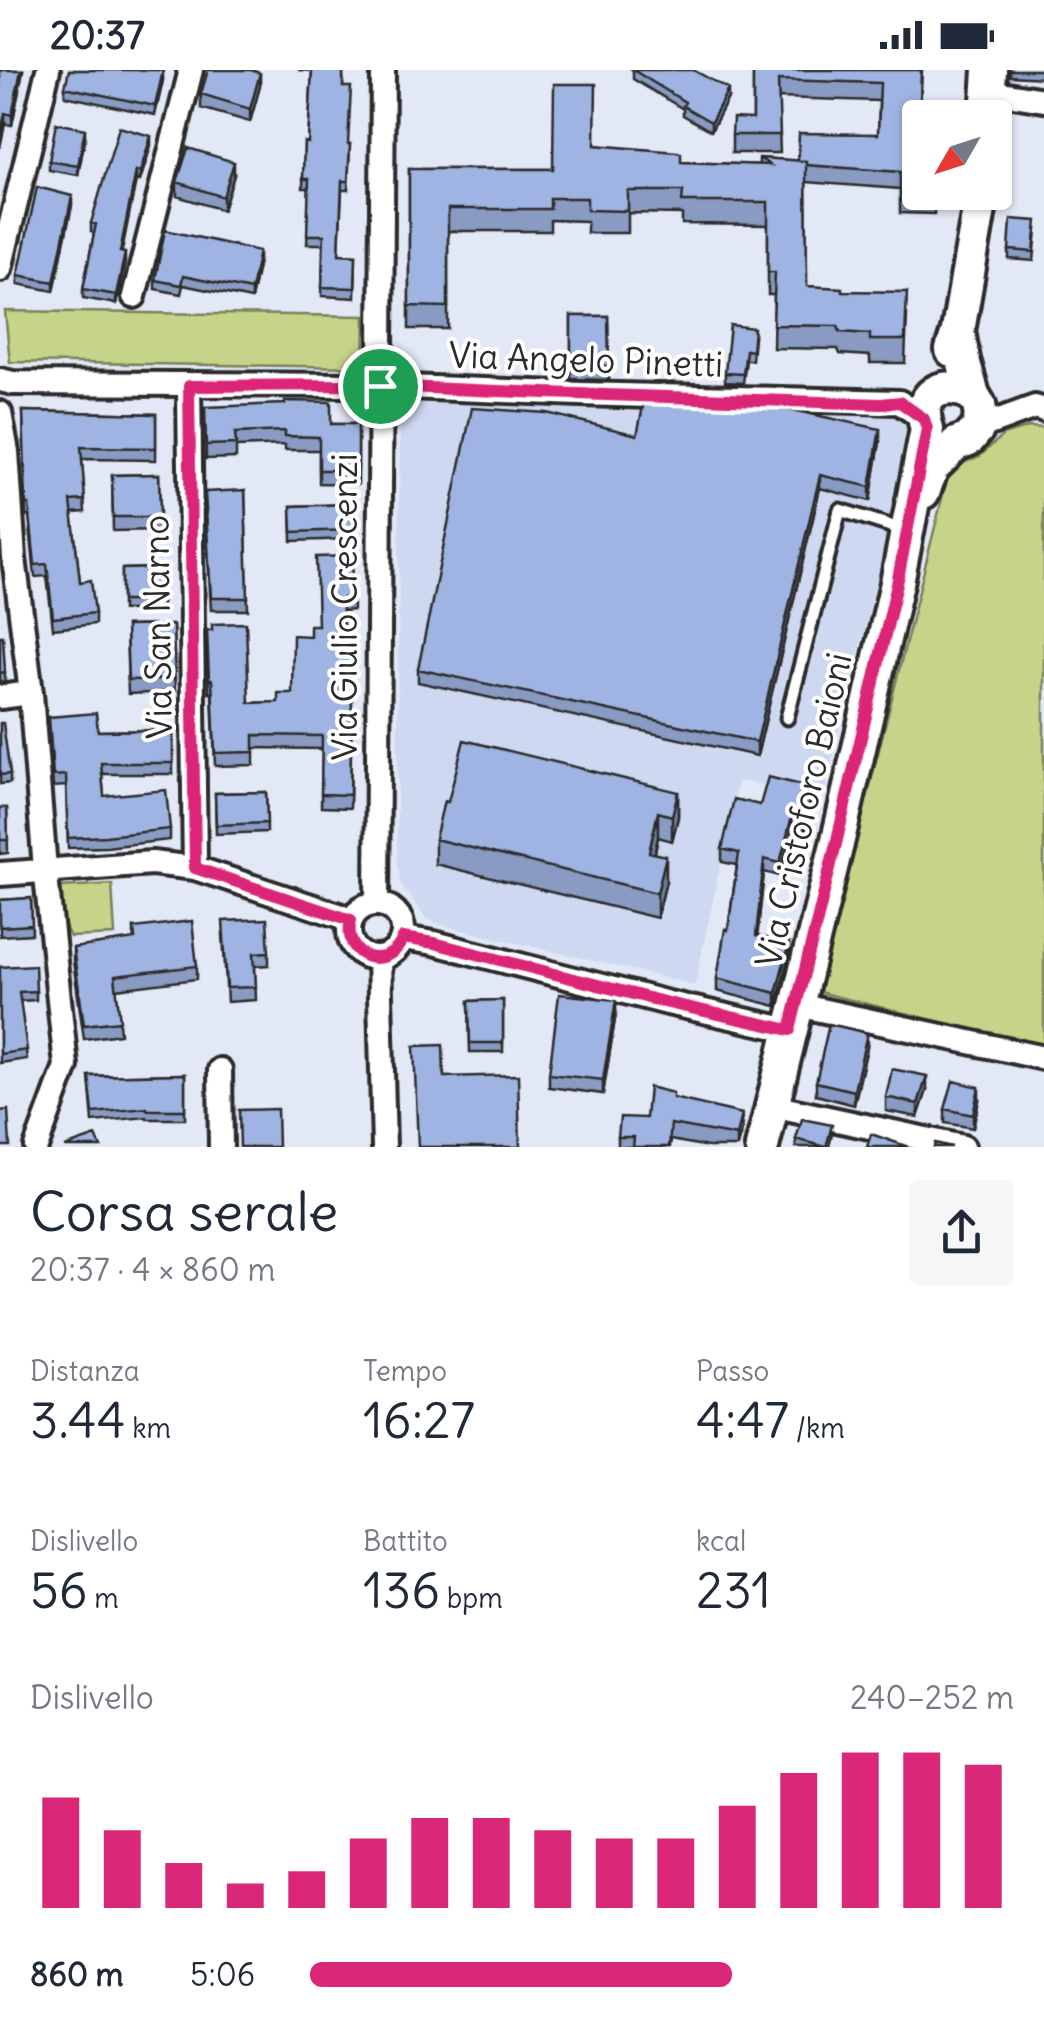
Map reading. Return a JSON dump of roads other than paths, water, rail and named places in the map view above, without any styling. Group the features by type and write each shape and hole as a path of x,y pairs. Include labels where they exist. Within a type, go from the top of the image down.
{"street":[{"path":"2,254 48,70"},
{"path":"134,296 189,70"},
{"name":"Via Giulio Crescenzi","path":"377,904 384,70"},
{"path":"989,93 1044,100"},
{"path":"979,210 958,331 963,360 954,415 1040,408"},
{"name":"Via Angelo Pinetti","path":"0,380 189,386 380,386 900,402 954,415"},
{"name":"Via San Narno","path":"189,386 195,868"},
{"path":"0,413 8,452 7,558 31,693 66,1066 36,1147"},
{"name":"Via Cristoforo Baioni","path":"762,1147 905,540 954,415"},
{"path":"0,697 31,693"},
{"path":"0,874 152,863 195,868 351,920"},
{"path":"377,904 390,907 400,918 403,938 397,949 379,958 354,948 349,935 351,920 363,906 377,904"},
{"path":"403,938 668,1003 794,1018 1044,1058"},
{"path":"379,958 384,1147"},
{"path":"220,1070 221,1147"},
{"path":"772,1106 964,1147"}],"lane":[{"path":"787,718 840,510 905,540"}]}
